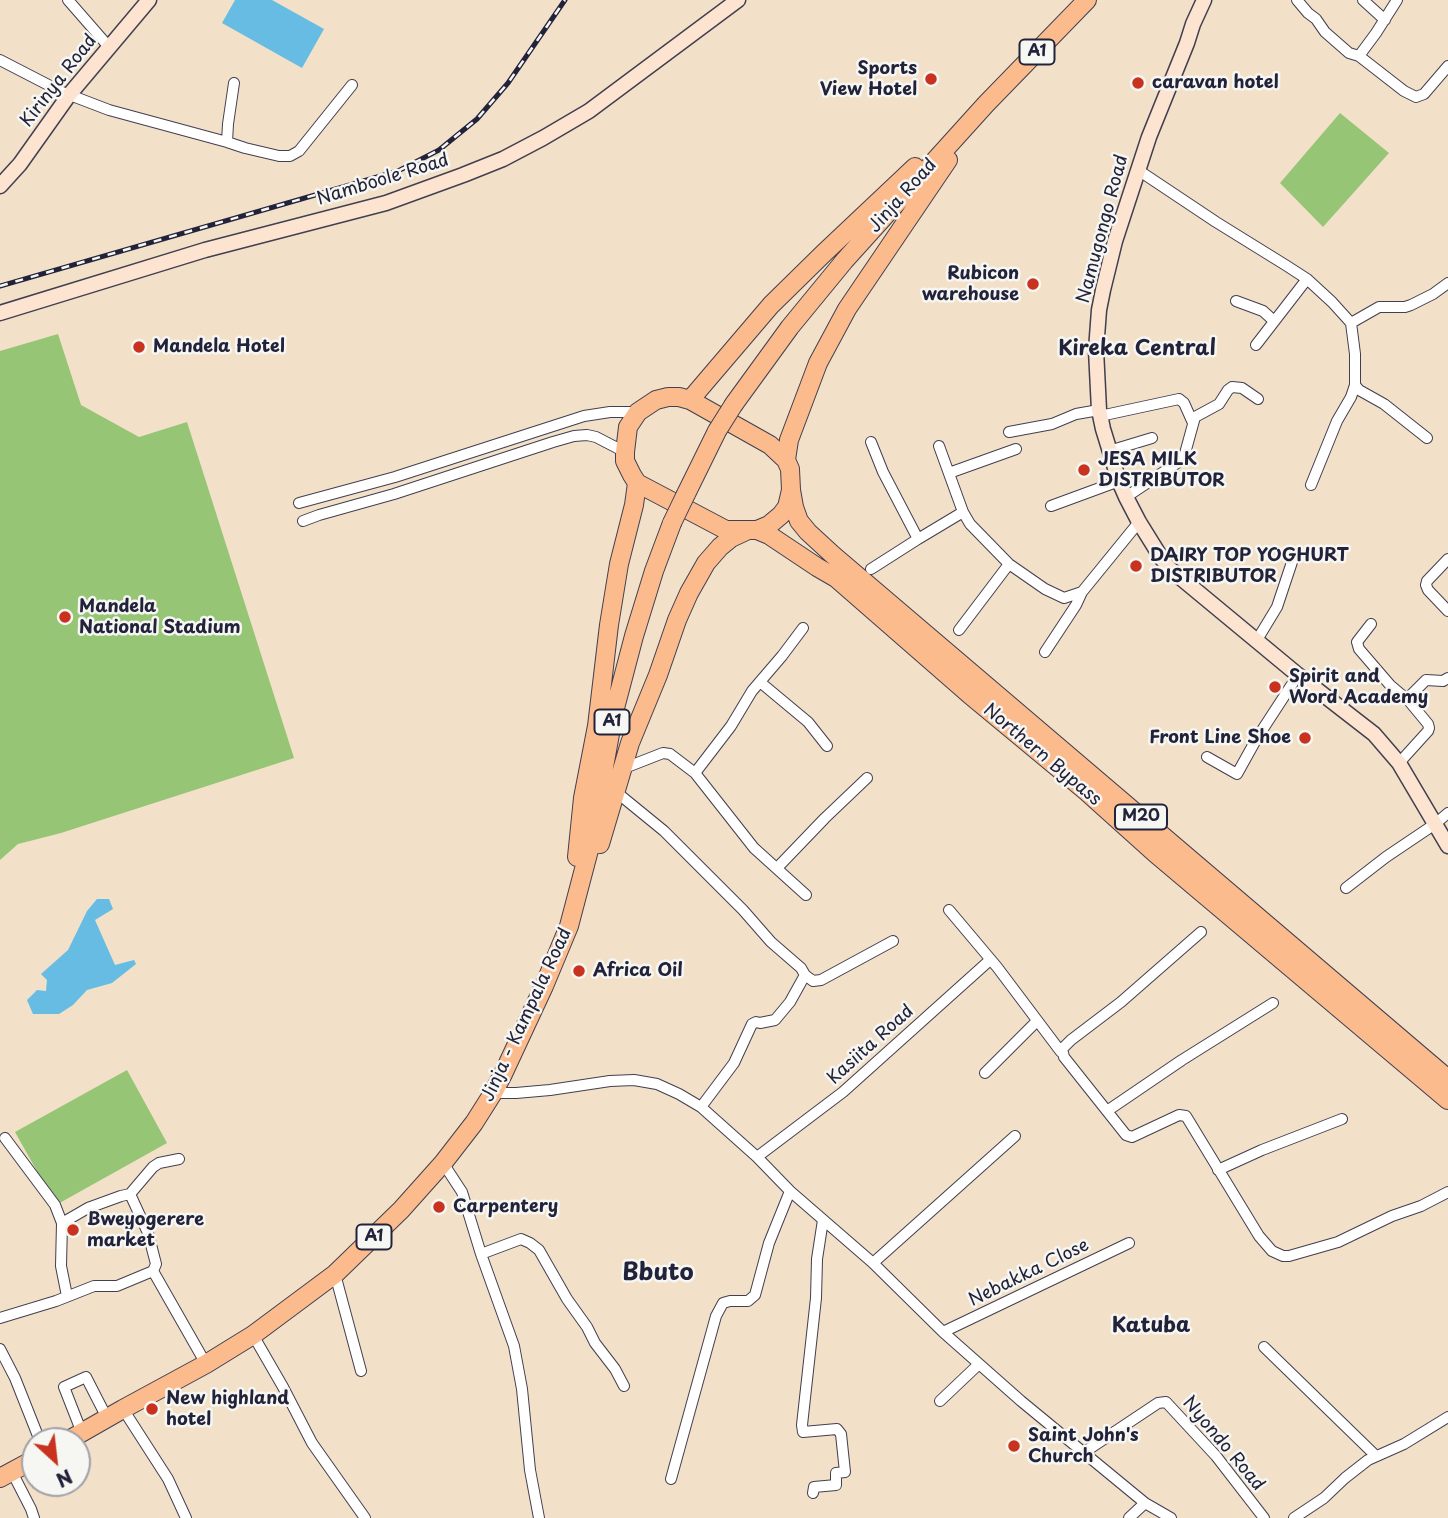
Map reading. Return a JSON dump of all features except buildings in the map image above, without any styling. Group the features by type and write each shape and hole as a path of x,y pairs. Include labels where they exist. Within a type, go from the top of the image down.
{"highway":[{"name":"Jinja Road","path":"672,523 717,431 790,327 845,260 986,104 1087,0"},
{"path":"690,400 791,284 986,104"},
{"path":"786,460 789,440 818,363 847,309 986,104"},
{"path":"569,926 589,883 630,743 689,593 706,563 720,547 731,538 769,525 787,507 792,490 790,469 786,460 770,444 690,400 668,397 656,400 638,412 628,427 625,452 627,465 638,483 726,530 752,530"},
{"path":"569,926 583,798 597,726 609,625 619,564 638,483"},
{"name":"Northern Bypass","path":"792,490 799,521 833,555 1448,1079"},
{"name":"Jinja - Kampala Road","path":"91,1427 253,1335 335,1274 401,1210 474,1123 493,1093 569,926 589,850 614,712 634,636 672,523"},
{"name":"Northern Bypass","path":"752,530 769,535 836,578 1448,1100"}],"main road":[{"name":"Kirinya Road","path":"0,186 20,164 69,95 149,0"},
{"name":"Namboole Road","path":"0,313 205,250 386,203 503,159 589,111 738,0"},
{"name":"Namugongo Road","path":"1204,0 1149,136 1115,241 1099,310 1096,350 1100,413 1109,451 1126,496 1161,559 1298,675 1374,734 1399,763 1448,846"}],"street":[{"path":"68,0 108,47"},
{"path":"1297,0 1325,32 1349,53 1359,56 1404,91 1416,97 1424,94 1448,66"},
{"path":"1363,0 1384,20"},
{"path":"1359,56 1397,0"},
{"path":"0,60 69,95 147,121 279,156 290,156 305,146 352,85"},
{"path":"227,142 234,83"},
{"path":"1138,170 1307,279 1351,323 1355,385 1311,485"},
{"path":"1256,345 1307,279"},
{"path":"1351,323 1379,307 1411,305 1448,283"},
{"path":"1236,301 1263,311 1275,321"},
{"path":"1355,385 1427,438"},
{"path":"1126,496 1184,457 1195,417 1219,404 1232,387 1242,388 1258,399"},
{"path":"1009,432 1052,424 1076,414 1100,413 1179,399 1184,403 1193,423"},
{"path":"299,503 395,477 584,416 638,412"},
{"path":"303,521 574,436 596,437 625,452"},
{"path":"1109,451 1152,438"},
{"path":"871,442 883,472 918,539"},
{"path":"939,446 970,524 1009,564 1045,589 1065,598 1082,592"},
{"path":"949,473 1016,449"},
{"path":"1051,506 1119,481"},
{"path":"871,569 963,512"},
{"path":"1045,652 1082,592 1139,522"},
{"path":"1257,640 1277,607 1296,553"},
{"path":"1448,559 1426,585 1427,590 1448,611"},
{"path":"959,630 1009,564"},
{"path":"1371,624 1357,642 1359,649 1390,685 1409,701 1429,728 1399,763"},
{"path":"695,773 732,726 752,691 803,628"},
{"path":"1207,757 1237,774 1298,675"},
{"path":"1409,701 1408,698 1426,680 1443,681 1448,678"},
{"path":"760,682 808,722 827,746"},
{"path":"622,769 663,753 670,754 695,773 754,848 807,895"},
{"path":"777,869 867,778"},
{"path":"615,791 664,831 771,942 813,981 821,980 893,941"},
{"path":"1346,888 1448,813"},
{"path":"949,910 1126,1135 1132,1137 1179,1115 1186,1116 1259,1236 1272,1251 1289,1256 1338,1242 1448,1192"},
{"path":"1062,1052 1063,1047 1071,1040 1121,1002 1201,932"},
{"name":"Kasiita Road","path":"757,1157 843,1092 990,960"},
{"path":"701,1107 734,1063 751,1024 775,1020 790,1002 805,975"},
{"path":"1107,1111 1273,1003"},
{"path":"985,1073 1037,1021"},
{"path":"493,1093 527,1092 634,1080 657,1084 701,1107 790,1191 873,1263 979,1364 1145,1503 1171,1518"},
{"path":"1218,1170 1342,1119"},
{"path":"873,1263 1015,1136"},
{"path":"5,1138 53,1201 62,1223 61,1266 67,1296"},
{"path":"62,1223 88,1208 130,1194 153,1167 179,1159"},
{"path":"443,1163 461,1192 514,1346 522,1389 530,1470 540,1518"},
{"path":"671,1479 716,1316 723,1303 748,1301 755,1295 769,1243 790,1191"},
{"path":"0,1317 56,1301 94,1286 117,1286 153,1271 156,1264 148,1233 130,1194"},
{"path":"813,1493 814,1487 836,1485 836,1473 845,1472 841,1434 837,1429 803,1432 802,1425 823,1220"},
{"path":"481,1254 521,1239 539,1250 624,1386"},
{"name":"Nebakka Close","path":"943,1332 1129,1243"},
{"path":"153,1271 206,1364"},
{"path":"335,1274 361,1371"},
{"path":"253,1335 312,1443 365,1518"},
{"path":"1264,1347 1376,1456"},
{"path":"0,1349 34,1427"},
{"path":"940,1401 979,1364"},
{"path":"73,1427 64,1387 86,1377 168,1479 186,1518"},
{"name":"Nyondo Road","path":"1083,1453 1158,1403 1166,1402 1216,1456 1264,1518"},
{"path":"1294,1518 1324,1498 1356,1469 1376,1456 1405,1444 1448,1417"},
{"path":"6,1475 31,1509 34,1518"},
{"path":"1129,1518 1145,1503"}],"green space":[{"path":"1340,113 1389,153 1323,227 1280,183"},
{"path":"58,334 81,405 139,437 187,422 294,758 61,833 18,844 0,860 0,351"},
{"path":"127,1070 167,1143 56,1205 15,1132"}],"water":[{"path":"235,0 272,0 324,29 302,68 222,23"},
{"path":"97,899 109,899 113,909 95,920 115,965 134,960 136,964 112,983 87,990 73,1005 59,1014 33,1014 27,1000 37,990 46,991 47,980 41,974 68,950 87,911"}],"railway":[{"path":"0,286 398,171 439,150 477,119 508,83 565,0"}],"place":[{"name":"Sports View Hotel","path":"931,79"},
{"name":"caravan hotel","path":"1138,83"},
{"name":"Rubicon warehouse","path":"1033,284"},
{"name":"Mandela Hotel","path":"139,347"},
{"name":"JESA MILK DISTRIBUTOR","path":"1084,470"},
{"name":"DAIRY TOP YOGHURT DISTRIBUTOR","path":"1136,566"},
{"name":"Mandela National Stadium","path":"65,617"},
{"name":"Spirit and Word Academy","path":"1275,687"},
{"name":"Front Line Shoe","path":"1305,738"},
{"name":"Africa Oil","path":"579,971"},
{"name":"Carpentery","path":"439,1207"},
{"name":"Bweyogerere market","path":"73,1230"},
{"name":"New highland hotel","path":"152,1409"},
{"name":"Saint John's Church","path":"1014,1446"}],"district":[{"name":"Kireka Central","path":"1137,349"},
{"name":"Bbuto","path":"658,1273"},
{"name":"Katuba","path":"1151,1326"}]}
